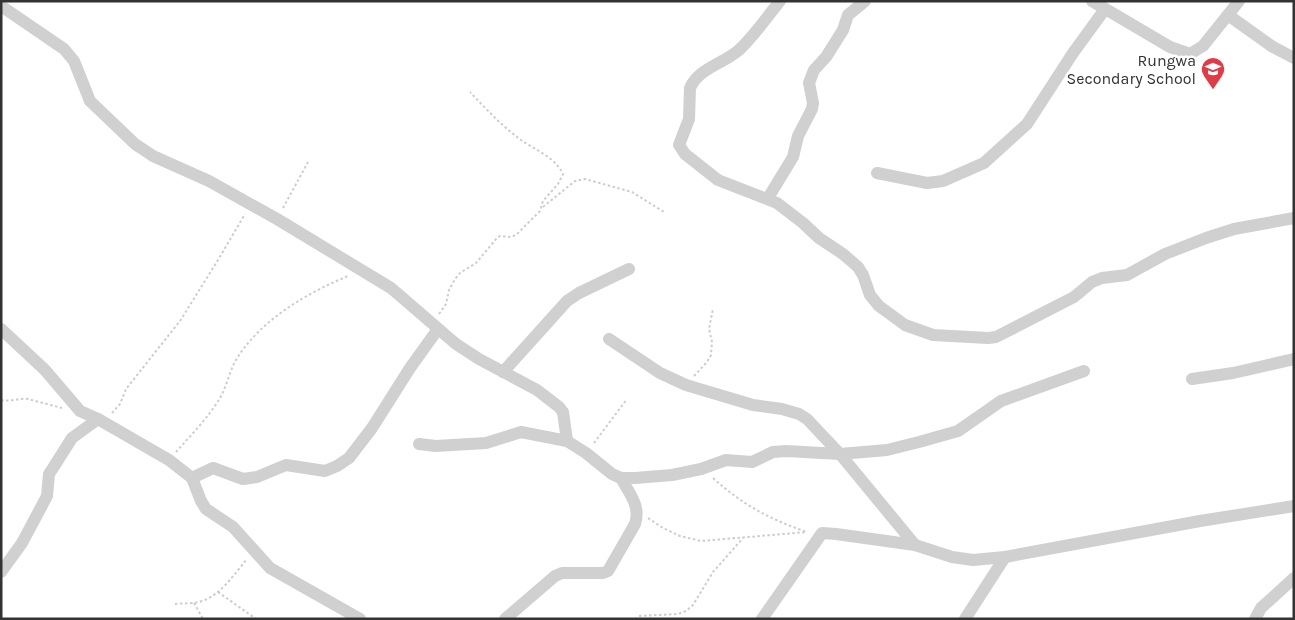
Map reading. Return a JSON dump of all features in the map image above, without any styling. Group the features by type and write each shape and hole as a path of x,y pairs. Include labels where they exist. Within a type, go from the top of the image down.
{"street":[{"path":"780,1 738,51 703,72 691,84 689,118 679,145 685,154 718,180 768,198 792,214 819,238 850,261 863,275 870,295 879,306 905,325 933,335 996,337 1074,297 1092,282 1102,278 1127,275 1165,254 1234,229 1294,218"},
{"path":"768,198 793,157 798,136 812,109 813,102 809,83 814,70 826,57 839,37 848,14 865,1"},
{"path":"1092,1 1170,47 1190,54 1203,46 1239,1"},
{"path":"1,6 64,49 74,61 90,101 135,144 153,156 209,181 278,219 391,288 456,344 537,390 562,410 566,441"},
{"path":"877,174 927,183 943,181 984,163 1027,124 1073,53 1105,9"},
{"path":"1228,15 1273,47 1294,58"},
{"path":"503,372 567,301 629,268"},
{"path":"192,478 212,468 243,479 257,477 286,465 325,471 337,466 349,458 372,428 435,326"},
{"path":"1,329 45,370 80,411 169,460 192,478 206,509 233,527 270,568 360,619"},
{"path":"609,339 660,373 686,385 753,405 782,409 799,414 807,419 840,454 915,544"},
{"path":"1192,379 1234,373 1294,359"},
{"path":"419,444 436,446 486,443 520,432 566,441 586,453 612,474 621,478 672,475 700,469 726,460 752,462 772,452 840,454 887,450 958,431 1002,401 1084,371"},
{"path":"1,572 22,543 47,496 52,468 72,438 101,421"},
{"path":"505,619 555,576 562,573 591,574 607,572 635,524 638,511 621,478"},
{"path":"762,619 814,534 826,533 915,544 952,557 973,560 1005,557 1200,521 1294,506"},
{"path":"965,619 1005,557"},
{"path":"1255,619 1261,608 1294,578"}],"path":[{"path":"435,326 446,304 449,290 460,273 476,263 497,238 500,236 514,236 540,211 544,201 562,178 562,171 550,159 522,141 493,117 470,92"},
{"path":"278,219 308,162"},
{"path":"541,208 576,181 585,179 632,192 664,212"},
{"path":"101,421 120,404 126,389 180,321 250,205"},
{"path":"169,460 204,420 220,398 236,360 266,324 298,302 362,270"},
{"path":"686,385 707,362 710,355 712,342 708,329 713,309"},
{"path":"1,400 22,398 53,407 80,411"},
{"path":"586,453 626,399"},
{"path":"700,469 735,497 755,510 782,523 814,534"},
{"path":"638,511 663,528 680,536 701,542 814,534"},
{"path":"638,616 678,614 686,611 693,605 713,572 743,538"},
{"path":"175,604 208,599 218,592 254,551"},
{"path":"218,592 256,619"},
{"path":"193,602 202,619"},
{"path":"663,619 664,614"}],"place":[{"name":"Rungwa Secondary School","path":"1213,90"}]}
